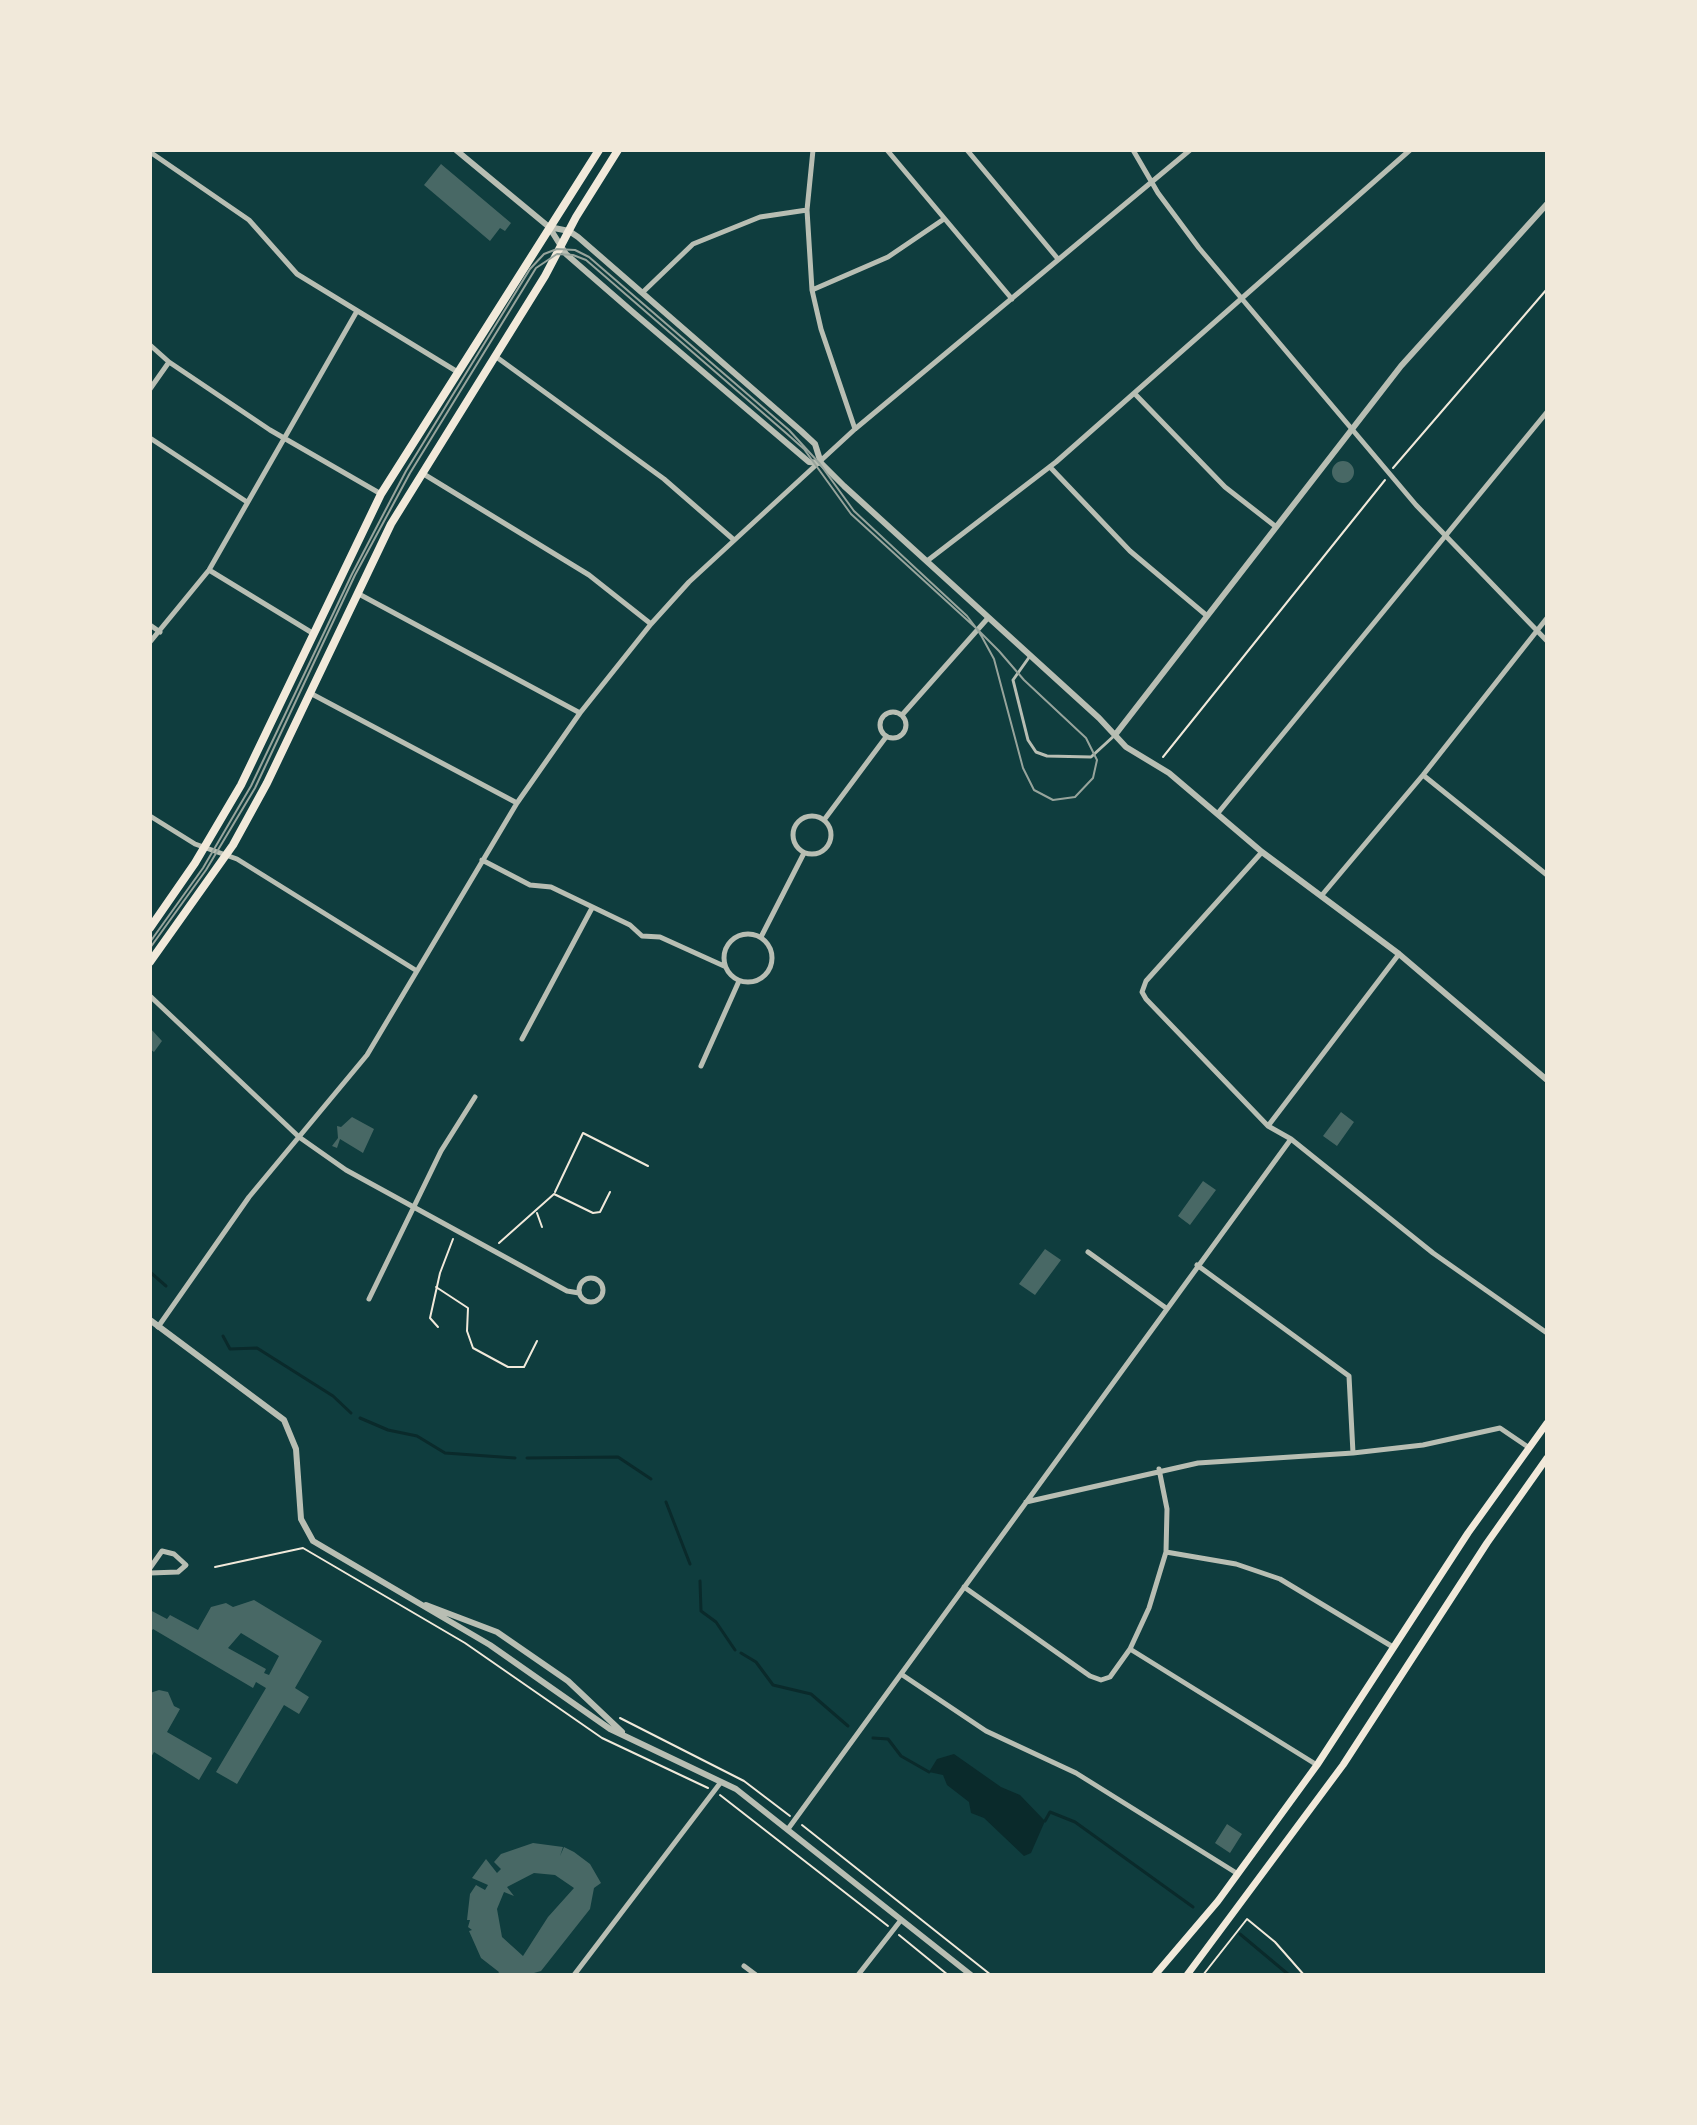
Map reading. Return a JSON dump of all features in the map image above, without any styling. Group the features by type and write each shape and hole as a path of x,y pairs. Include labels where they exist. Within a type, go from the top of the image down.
{"main road":[{"path":"150,928 205,848 268,734 381,494 456,371 599,150"},
{"path":"150,962 226,855 267,783 357,593 421,472 561,248 618,150"},
{"path":"1155,1975 1238,1874 1317,1765 1393,1647 1547,1423"},
{"path":"1187,1975 1343,1765 1487,1543 1547,1458"}],"street":[{"path":"456,150 549,227 561,248 809,462 821,463"},
{"path":"813,150 807,210 812,290 821,329 855,429"},
{"path":"887,150 1012,299"},
{"path":"967,150 1058,259"},
{"path":"1133,150 1199,248 1390,475 1547,641"},
{"path":"158,1327 249,1197 367,1055 517,803 580,713 651,624 734,540 855,429 1190,150"},
{"path":"926,562 1050,467 1410,150"},
{"path":"150,152 249,220 297,274 456,371"},
{"path":"1115,735 1275,526 1431,330 1547,204"},
{"path":"643,292 693,244 760,217 807,210"},
{"path":"812,290 888,257 945,218"},
{"path":"549,227 569,231 815,444 821,463 1126,747 1159,766 1262,852 1399,954 1546,1077"},
{"path":"150,642 209,570 357,311"},
{"path":"150,345 169,362 284,438 381,494"},
{"path":"494,355 672,485 734,540"},
{"path":"150,389 169,362"},
{"path":"1135,394 1225,487 1275,526"},
{"path":"1218,813 1547,412"},
{"path":"150,438 247,502"},
{"path":"1050,467 1130,551 1206,615"},
{"path":"421,472 589,575 651,624"},
{"path":"209,570 315,634"},
{"path":"357,593 580,713"},
{"path":"902,715 988,618"},
{"path":"1322,895 1423,775 1547,618"},
{"path":"150,625 160,632"},
{"path":"310,693 517,803"},
{"path":"889,712 902,715 907,722 904,734 893,739 886,737 880,726 882,718 889,712"},
{"path":"824,820 886,737"},
{"path":"1423,775 1547,875"},
{"path":"150,816 205,848 226,855 417,971"},
{"path":"806,817 824,820 831,830 830,843 816,854 804,853 793,838 796,825 806,817"},
{"path":"1262,852 1146,981 1142,992 1268,1126 1291,1139 1433,1253 1547,1333"},
{"path":"761,937 804,853"},
{"path":"482,860 530,885 551,887 630,925 642,936 660,937 724,966 739,981 753,981 769,969 770,949 761,937 752,933 735,936 724,949 724,966"},
{"path":"522,1039 592,908"},
{"path":"1268,1126 1399,954"},
{"path":"701,1066 739,981"},
{"path":"150,996 299,1137 346,1170 570,1293 579,1293 587,1302 595,1302 603,1289 597,1279 589,1278 582,1282 579,1293"},
{"path":"369,1299 441,1151 475,1097"},
{"path":"788,1829 1291,1139"},
{"path":"1088,1252 1166,1308"},
{"path":"1197,1265 1349,1376 1353,1453"},
{"path":"150,1320 284,1420 296,1449 301,1519 313,1541 490,1645 588,1716 721,1781 788,1829 971,1975"},
{"path":"1025,1503 1159,1469 1251,1458 1353,1453 1423,1445 1500,1428 1528,1447"},
{"path":"964,1587 1101,1680 1110,1677 1130,1649 1149,1608 1166,1552 1167,1509 1159,1469"},
{"path":"162,1551 174,1554 186,1565 178,1572 150,1570 162,1551"},
{"path":"1166,1552 1236,1564 1280,1579 1393,1647"},
{"path":"415,1601 497,1632 568,1681 624,1734"},
{"path":"1130,1649 1317,1765"},
{"path":"901,1674 986,1731 1076,1773 1238,1874"},
{"path":"574,1975 721,1781"},
{"path":"858,1975 901,1920"},
{"path":"744,1966 756,1975"}],"lane":[{"path":"1030,656 1015,674 1013,686 1031,746 1042,755 1096,756 1115,735"}],"path":[{"path":"1163,757 1390,475 1396,462 1547,289"},
{"path":"491,1249 554,1194 583,1133 648,1166"},
{"path":"554,1194 593,1213 600,1212 610,1192"},
{"path":"536,1211 542,1227"},
{"path":"438,1327 430,1318 436,1287 457,1230"},
{"path":"436,1287 468,1308 467,1331 473,1348 508,1367 524,1367 537,1341"},
{"path":"215,1567 303,1548 484,1655 602,1738 714,1791 948,1975"},
{"path":"618,1716 744,1781 991,1975"},
{"path":"1203,1975 1247,1919 1275,1942 1304,1975"}],"water":[{"path":"954,1754 1001,1787 1020,1795 1045,1821 1031,1853 1024,1856 984,1818 971,1813 969,1802 947,1785 943,1775 929,1772 937,1759"}],"building":[{"path":"441,164 511,223 505,231 500,228 490,241 424,185"},
{"path":"1343,461 1351,464 1354,472 1351,480 1343,483 1335,480 1332,472 1335,464"},
{"path":"150,1028 162,1041 154,1052 150,1049"},
{"path":"1341,1112 1354,1122 1337,1146 1323,1136"},
{"path":"352,1117 374,1129 363,1153 340,1139 337,1148 332,1146 338,1138 337,1126 341,1127"},
{"path":"1203,1181 1216,1190 1190,1225 1178,1216"},
{"path":"1045,1249 1061,1260 1035,1295 1019,1284"},
{"path":"254,1600 322,1641 295,1688 309,1697 299,1714 284,1705 237,1784 216,1772 266,1688 256,1682 253,1688 153,1629 150,1633 150,1610 167,1619 170,1615 198,1630 211,1607 226,1603 233,1607","holes":["241,1633 279,1656 269,1675 264,1673 266,1669 228,1648"]},
{"path":"159,1690 168,1692 174,1706 180,1709 167,1732 212,1758 199,1780 154,1752 150,1759 150,1693"},
{"path":"1227,1824 1242,1834 1230,1853 1215,1843"},
{"path":"533,1843 563,1847 560,1856 564,1847 590,1864 601,1883 594,1888 590,1909 541,1971 527,1975 497,1975 499,1972 481,1958 469,1931 472,1930 468,1927 470,1894 476,1885 485,1890 488,1885 472,1878 486,1859 497,1873 501,1869 494,1862 501,1854","holes":["534,1873 555,1875 574,1888 548,1917 523,1956 502,1937 497,1909 504,1892 514,1896 507,1887"]}],"waterway":[{"path":"150,1272 166,1286"},
{"path":"223,1336 230,1349 257,1348 333,1396 351,1413"},
{"path":"360,1418 388,1430 417,1436 445,1453 515,1458"},
{"path":"527,1458 618,1457 651,1479"},
{"path":"666,1502 690,1564"},
{"path":"700,1581 701,1611 716,1622 735,1650"},
{"path":"741,1653 756,1662 773,1685 811,1694 848,1726"},
{"path":"873,1738 888,1739 901,1756 929,1772"},
{"path":"1045,1821 1050,1812 1075,1822 1193,1907"},
{"path":"1240,1934 1289,1975"}],"tram line":[{"path":"150,942 203,868 251,786 352,574 406,471 530,269 544,254 557,249 575,250 589,257 789,430 820,464 854,511 967,616 977,629 994,659 1023,768 1034,790 1053,800 1075,797 1093,778 1097,760 1086,738 1024,680 977,629 851,514 804,449 586,260 557,254 536,268 410,473 355,575 255,788 206,870 150,948"}]}
